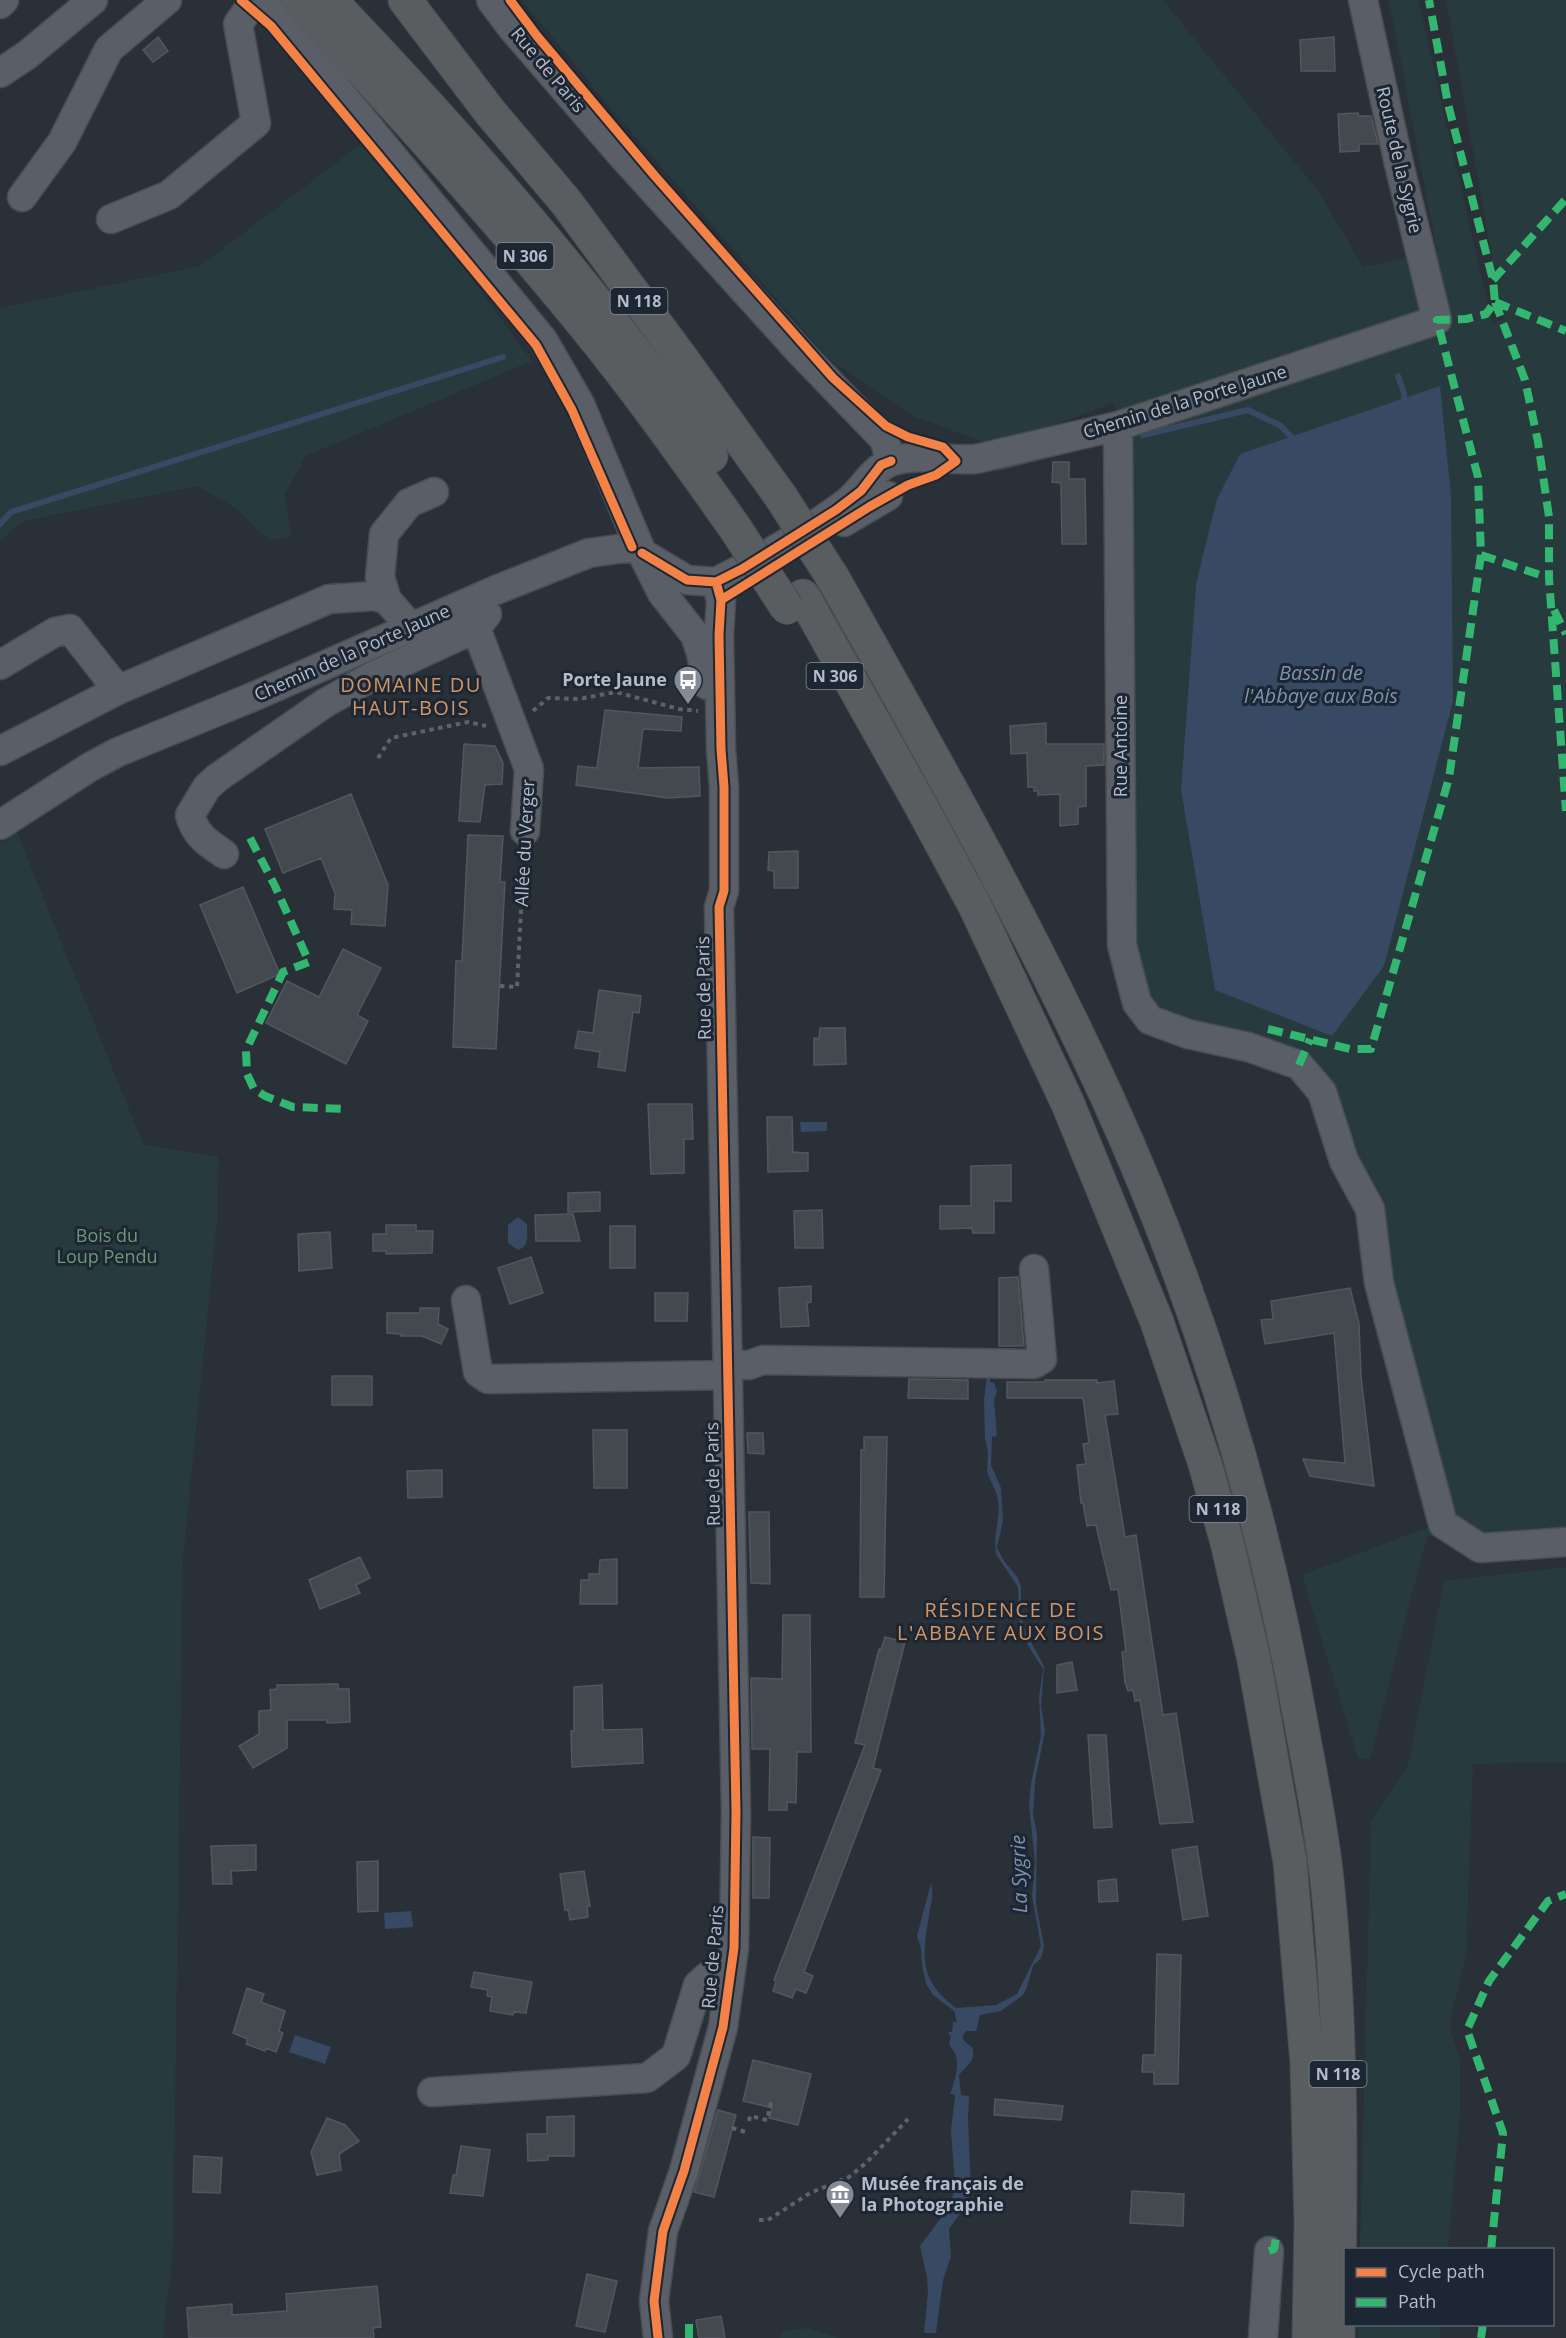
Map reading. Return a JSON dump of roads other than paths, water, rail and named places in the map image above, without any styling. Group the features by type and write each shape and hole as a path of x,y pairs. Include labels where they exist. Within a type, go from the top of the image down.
{"highway":[{"name":"N 306","path":"297,0 375,83 580,320 651,411 743,522"},
{"name":"N 118","path":"330,0 555,251 664,389 743,522 885,742 975,906 1068,1104 1157,1322 1205,1464 1227,1542 1254,1660 1290,1862 1307,2063 1311,2224 1309,2338"},
{"name":"N 118","path":"384,0 490,112 566,202 781,497 833,578 950,785 1006,890 1108,1099 1167,1241 1232,1429 1263,1545 1290,1658 1325,1869 1331,1931 1340,2094 1338,2338"},
{"path":"405,0 490,112"}],"street":[{"path":"0,4 4,0"},
{"path":"0,73 27,55 93,0"},
{"path":"22,197 62,142 109,49 167,0"},
{"path":"111,219 169,195 256,123 238,24 255,0"},
{"name":"Rue de Paris","path":"260,0 303,47 543,340 580,404 642,553 662,593 673,604 695,635 707,686 707,712 724,787 716,842 724,891 719,907 736,1812 734,1948 723,2027 684,2171 663,2231 654,2301 657,2338"},
{"name":"Rue de Paris","path":"491,0 512,28 618,151 801,353 884,440 891,461"},
{"name":"Route de la Sygrie","path":"1363,0 1399,164 1437,320"},
{"name":"Chemin de la Porte Jaune","path":"891,461 905,457 976,459 1118,426 1437,320"},
{"name":"Rue Antoine","path":"1118,426 1122,945 1137,1003 1150,1020 1188,1034 1248,1047 1299,1065 1322,1092 1344,1161 1370,1209 1378,1283 1443,1524 1480,1548 1566,1542"},
{"path":"718,591 878,501 891,461"},
{"path":"687,580 673,604 699,605 742,569 836,510 861,491 881,465 891,461"},
{"path":"410,626 387,600 380,577 384,534 409,503 434,492"},
{"name":"Chemin de la Porte Jaune","path":"0,825 90,767 118,752 255,696 410,626 589,553 632,547 687,580 718,591"},
{"path":"224,854 202,838 193,827 190,815 203,793 217,778 325,703 373,676 476,628 491,609 496,590"},
{"name":"Rue de Paris","path":"715,750 719,635 718,591"},
{"path":"0,751 118,690 329,599 375,596 387,600"},
{"name":"Allée du Verger","path":"476,628 529,769 525,831"},
{"path":"0,665 55,632 70,629 118,690"},
{"path":"466,1300 478,1372 488,1379 727,1370 763,1360 1034,1364 1042,1359 1034,1269"},
{"path":"432,2091 647,2078 676,2056 698,1985 708,1976 730,1974"},
{"path":"1263,2338 1269,2251"}],"water":[{"name":"Bassin de l'Abbaye aux Bois","path":"1440,386 1451,496 1453,701 1384,966 1332,1036 1215,990 1181,790 1196,584 1217,499 1240,454"},
{"path":"1105,436 1105,444 997,471 1022,457"},
{"path":"800,1122 827,1122 827,1131 801,1132"},
{"path":"518,1217 527,1224 527,1236 526,1243 518,1250 508,1243 508,1225"},
{"path":"987,1376 990,1376 990,1382 994,1383 997,1391 994,1400 997,1436 992,1437 991,1465 1001,1488 1003,1520 997,1548 1018,1578 1021,1587 1021,1616 1026,1633 1044,1666 1041,1706 1045,1731 1035,1781 1033,1815 1037,1834 1036,1904 1044,1946 1041,1958 1033,1966 1023,1995 1001,2011 980,2015 976,2031 966,2031 962,2037 972,2047 973,2052 970,2062 959,2075 961,2095 969,2096 971,2191 964,2208 949,2229 951,2256 943,2280 936,2333 924,2333 928,2292 920,2246 940,2219 953,2196 955,2183 951,2131 955,2095 950,2094 957,2065 956,2056 949,2043 951,2037 948,2032 952,2032 953,2022 957,2022 954,2011 933,1995 926,1984 917,1936 931,1883 932,1899 925,1944 926,1968 935,1988 956,2008 996,2005 1017,1994 1041,1946 1032,1896 1035,1861 1029,1806 1041,1736 1039,1697 1043,1669 1026,1642 1019,1619 1018,1587 996,1554 995,1541 999,1509 997,1495 987,1472 988,1452 985,1439 984,1399"},
{"path":"411,1911 413,1927 385,1929 384,1913"},
{"path":"295,2035 331,2047 325,2064 289,2052"}],"waterway":[{"path":"0,524 11,512 503,357"},
{"name":"La Sygrie","path":"1398,376 1404,393 1405,405"},
{"path":"1143,435 1248,410 1281,426 1296,442"}],"place":[{"name":"Porte Jaune","path":"688,706"},
{"name":"Musée français de la Photographie","path":"840,2220"}],"district":[{"name":"DOMAINE DU HAUT-BOIS","path":"411,696"},
{"name":"RÉSIDENCE DE L'ABBAYE AUX BOIS","path":"1001,1622"}],"park label":[{"name":"Bois du Loup Pendu","path":"107,1246"}]}
